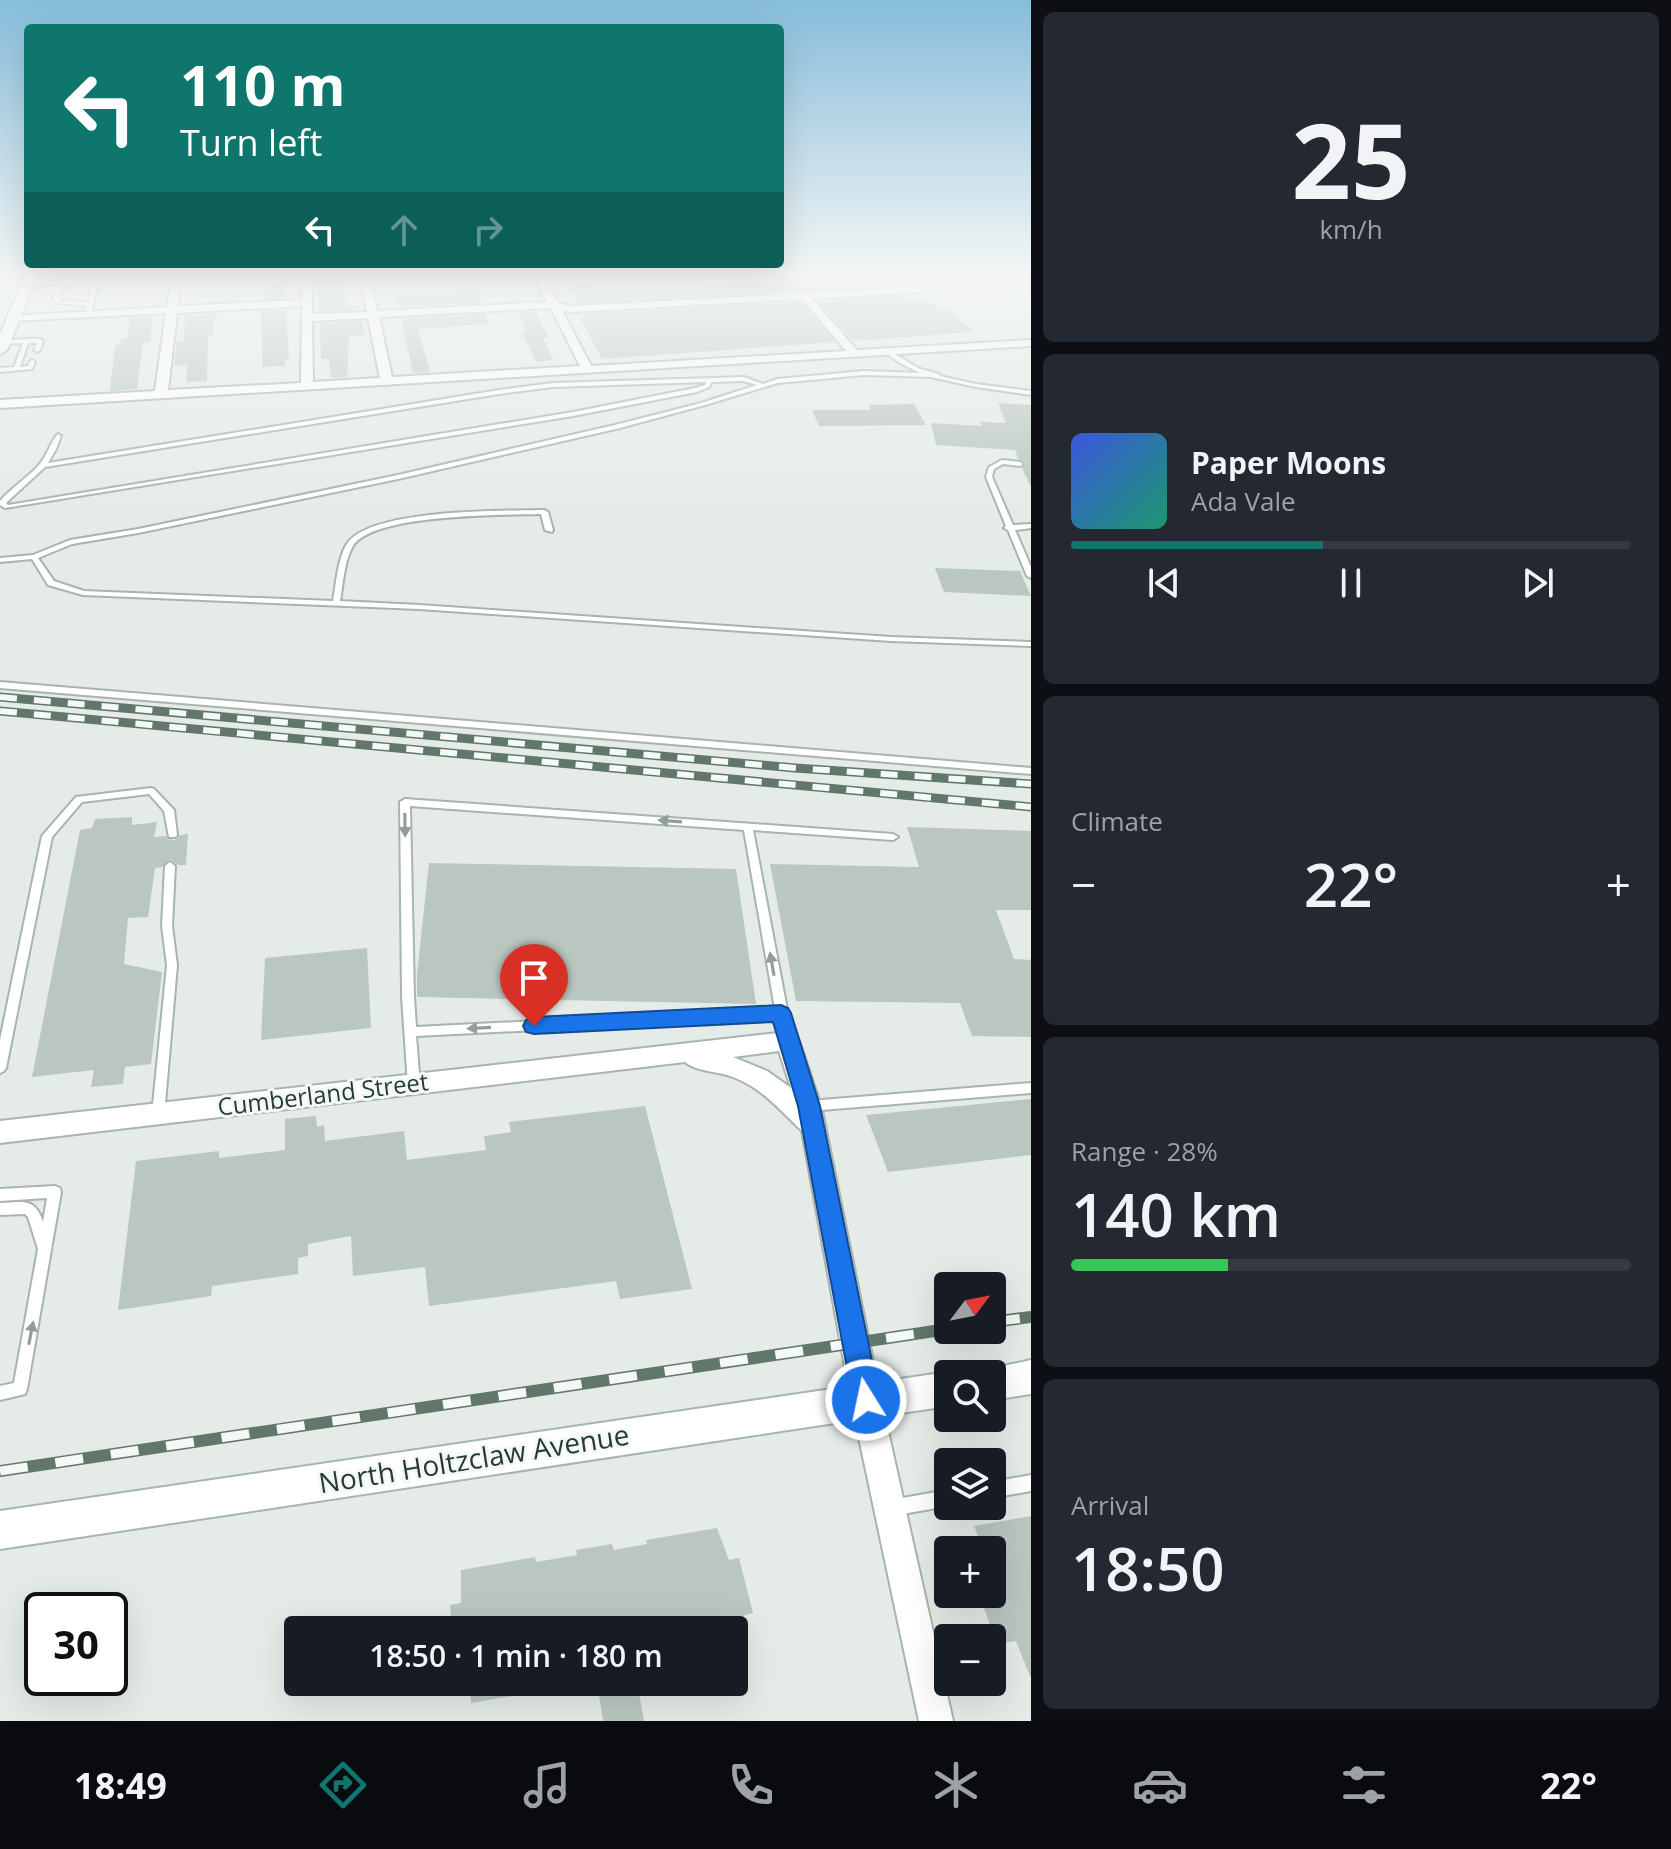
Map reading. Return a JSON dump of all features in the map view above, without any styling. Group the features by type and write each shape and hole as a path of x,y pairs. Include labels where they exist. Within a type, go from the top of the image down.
{"main road":[{"path":"1006,1381 1031,1377"},
{"name":"North Holtzclaw Avenue","path":"0,1530 934,1391"}],"street":[{"path":"161,395 166,354"},
{"path":"307,354 307,388"},
{"path":"380,354 387,382"},
{"path":"580,354 588,370"},
{"path":"0,404 850,354"},
{"path":"787,1041 811,1117 866,1400 936,1721"},
{"name":"Cumberland Street","path":"0,1132 787,1041"},
{"name":"Cumberland Street","path":"647,1057 719,1061 747,1071 780,1090 811,1117"}],"lane":[{"path":"16,369 21,354"},
{"path":"890,354 958,382 1031,393"},
{"path":"0,370 30,368 32,362"},
{"path":"0,560 34,557 70,542 105,538 384,480 620,426 761,385 826,374 937,375"},
{"path":"45,465 553,385 744,379 761,385"},
{"path":"58,436 51,459 2,503 7,507 573,414 697,390 707,386 710,380"},
{"path":"1020,464 1002,462 991,468 989,477 1008,528 1028,564 1031,576"},
{"path":"336,604 350,544 367,531 385,525 434,519 544,512 549,530"},
{"path":"1008,528 1031,526"},
{"path":"34,557 51,583 83,593 336,604 891,639 1031,644"},
{"path":"0,685 1031,771"},
{"path":"0,1068 47,836 62,815 79,799 151,791 169,810 172,835"},
{"path":"414,1085 405,802 893,837"},
{"path":"748,827 787,1041"},
{"path":"158,1115 172,965 167,926 170,866"},
{"path":"410,1032 781,1013"},
{"path":"811,1117 1031,1088"},
{"path":"0,1195 55,1192 20,1389 0,1393"},
{"path":"0,1209 28,1208 34,1214 46,1252"},
{"path":"1006,1487 1031,1483"},
{"path":"890,1508 934,1500"}],"building":[{"path":"114,354 141,354 137,389 110,391"},
{"path":"175,354 208,354 207,381 186,382 187,365 174,366"},
{"path":"263,354 289,354 285,366 263,367"},
{"path":"321,354 348,354 347,377 331,378 329,359 321,359"},
{"path":"409,354 425,354 430,372 413,373"},
{"path":"532,354 550,354 553,360 536,362"},
{"path":"599,354 666,354 602,359"},
{"path":"998,403 1031,405 1031,487 1022,468 1026,463 1018,459 1015,450 936,445 931,423 982,426 980,422 1006,423"},
{"path":"914,404 926,425 819,426 812,410 871,410 869,405"},
{"path":"935,568 1020,571 1031,596 944,592"},
{"path":"132,817 132,825 157,822 154,837 166,836 175,840 180,835 188,834 186,865 178,865 170,859 162,867 155,868 148,917 128,918 124,964 162,972 151,1064 125,1067 123,1084 91,1087 94,1070 32,1077 80,830 92,828 95,819"},
{"path":"907,827 1031,831 1031,910 996,910 1014,959 1031,960 1031,1037 972,1036 960,1003 796,1001 770,864 919,867"},
{"path":"429,863 736,869 756,1004 417,997"},
{"path":"367,948 371,1028 261,1040 265,958"},
{"path":"1031,1099 1031,1155 888,1172 866,1115"},
{"path":"645,1106 692,1289 620,1299 616,1281 429,1306 425,1267 353,1276 351,1236 308,1244 308,1256 298,1258 298,1274 212,1286 211,1296 118,1310 136,1161 219,1151 219,1158 285,1150 285,1119 316,1116 317,1127 324,1125 325,1141 404,1131 407,1160 486,1150 484,1136 511,1132 509,1122"},
{"path":"1031,1516 1031,1676 1016,1641 1006,1643 1006,1624 990,1624 984,1608 1006,1608 1006,1536 978,1536 974,1526"},
{"path":"717,1528 729,1560 739,1558 753,1613 742,1616 451,1616 450,1605 461,1603 461,1570 535,1557 536,1562 577,1555 576,1550 612,1544 614,1550 647,1544 646,1540"},
{"path":"470,1696 512,1696 471,1703"},
{"path":"599,1696 640,1696 644,1721 603,1721"}],"railway":[{"path":"0,697 795,768 1031,784"},
{"path":"0,711 1031,807"},
{"path":"1006,1320 1031,1317"},
{"path":"0,1471 934,1331"}],"route":[{"path":"534,1026 781,1013 809,1106 866,1400"}]}
